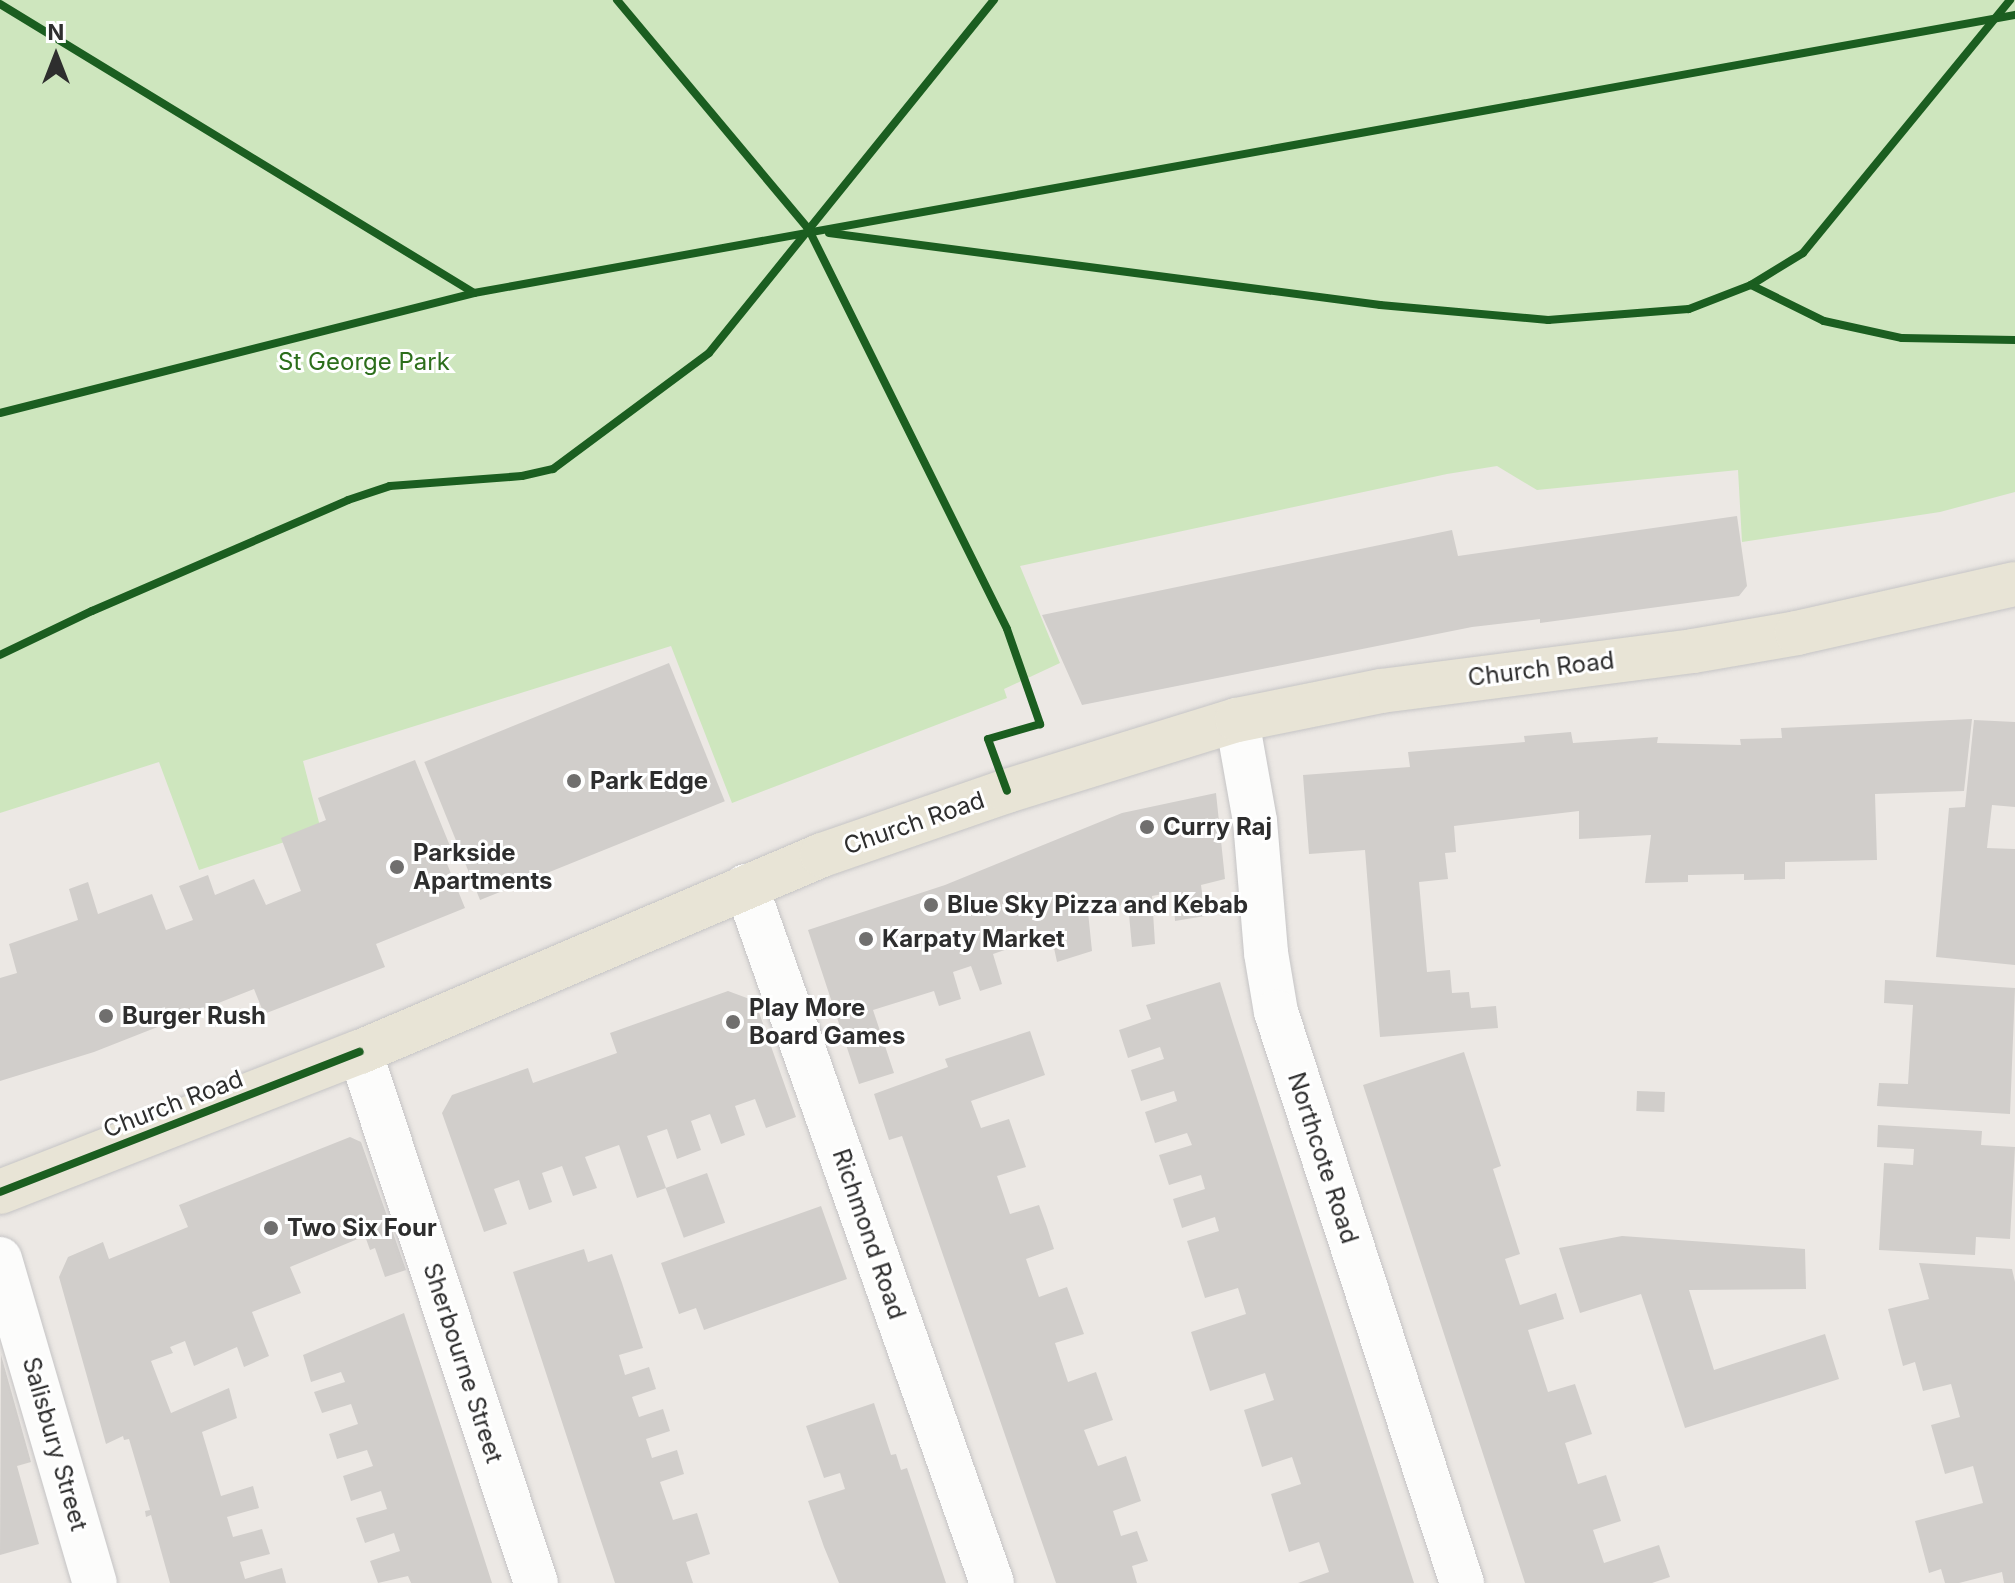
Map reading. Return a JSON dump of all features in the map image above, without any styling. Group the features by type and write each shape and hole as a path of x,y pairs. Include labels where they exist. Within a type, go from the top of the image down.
{"main road":[{"name":"Church Road","path":"0,1192 360,1052 822,855 1007,791 1237,720 1381,691 1693,651 1782,635 2015,584"}],"street":[{"name":"Northcote Road","path":"1237,720 1255,821 1266,953 1276,1012 1462,1583"},
{"name":"Richmond Road","path":"746,886 992,1583"},
{"name":"Sherbourne Street","path":"360,1052 536,1583"},
{"name":"Salisbury Street","path":"0,1259 89,1582"}],"green space":[{"name":"St George Park","path":"0,0 2015,0 2015,492 1940,512 1742,542 1738,470 1537,490 1497,466 1447,474 1020,566 1060,663 1004,689 1007,698 732,803 671,646 303,761 321,830 199,870 159,762 0,813"}],"building":[{"path":"1737,516 1747,586 1739,596 1540,623 1540,619 1472,627 1082,705 1042,615 1452,530 1458,556"},
{"name":"Park Edge","path":"669,663 725,801 480,900 424,762"},
{"path":"1972,719 1964,791 1875,794 1877,860 1785,862 1785,879 1744,880 1744,874 1688,875 1688,882 1645,883 1651,835 1579,839 1579,811 1454,826 1456,852 1445,853 1448,879 1419,882 1427,972 1450,970 1452,993 1469,992 1471,1008 1496,1006 1498,1028 1380,1037 1365,850 1309,854 1303,775 1410,767 1408,752 1525,742 1524,736 1571,732 1573,743 1658,737 1657,743 1741,745 1740,739 1782,738 1781,728"},
{"path":"1974,720 2015,722 2015,807 1992,805 1987,848 2015,849 2015,965 1936,957 1949,808 1965,807"},
{"path":"415,760 450,846 441,849 465,908 376,944 385,967 264,1014 254,989 94,1052 0,1081 0,978 17,973 9,944 78,920 69,889 88,882 98,914 152,894 166,930 193,920 179,886 208,875 215,895 254,879 266,905 301,891 281,838 326,820 318,798"},
{"path":"1216,793 1225,879 1201,885 1205,916 1175,921 1173,892 1152,896 1155,944 1132,947 1128,904 1088,912 1092,951 1057,962 1051,934 993,954 1002,984 980,991 971,966 953,972 961,999 939,1006 934,991 873,1010 894,1073 859,1084 808,930 945,885 1122,813"},
{"path":"1885,980 2015,988 2010,1114 1877,1106 1879,1083 1908,1084 1913,1005 1884,1003"},
{"path":"1220,982 1414,1583 1298,1583 1329,1572 1319,1542 1289,1552 1271,1494 1301,1484 1292,1457 1262,1467 1244,1410 1274,1400 1265,1373 1210,1391 1191,1332 1246,1314 1238,1288 1205,1298 1187,1241 1219,1231 1215,1217 1182,1228 1173,1199 1205,1189 1201,1175 1169,1185 1159,1155 1192,1145 1187,1133 1155,1143 1145,1112 1177,1101 1174,1091 1141,1101 1131,1070 1164,1059 1160,1047 1128,1058 1119,1030 1151,1019 1146,1005"},
{"path":"728,991 755,1001 796,1117 766,1128 755,1099 735,1106 745,1135 721,1144 710,1114 691,1121 701,1150 677,1159 667,1129 647,1136 666,1188 637,1198 619,1145 585,1157 597,1188 573,1196 562,1166 542,1173 552,1202 529,1210 519,1180 494,1189 507,1224 484,1232 442,1113 452,1095 528,1068 533,1083 617,1053 610,1033"},
{"path":"1030,1031 1045,1075 971,1101 981,1128 1009,1119 1026,1167 997,1176 1010,1214 1039,1205 1054,1249 1026,1259 1039,1297 1067,1287 1084,1334 1055,1343 1068,1382 1096,1372 1113,1420 1084,1430 1098,1466 1126,1456 1141,1501 1113,1511 1121,1536 1137,1531 1148,1561 1132,1566 1137,1583 1056,1583 902,1136 889,1140 874,1094 948,1067 945,1059"},
{"path":"1464,1052 1501,1166 1493,1169 1520,1254 1505,1259 1520,1305 1556,1293 1564,1319 1528,1330 1548,1392 1575,1384 1592,1434 1565,1443 1578,1484 1606,1475 1621,1521 1593,1530 1604,1563 1659,1545 1670,1577 1652,1583 1525,1583 1363,1085"},
{"path":"1637,1091 1665,1092 1664,1112 1636,1111"},
{"path":"1878,1125 1982,1131 1981,1145 2015,1147 2010,1239 1976,1237 1975,1255 1879,1250 1884,1163 1913,1165 1914,1149 1877,1147"},
{"path":"350,1137 361,1142 406,1270 385,1277 375,1248 370,1250 365,1236 290,1267 301,1293 252,1312 269,1356 244,1367 237,1347 194,1366 185,1341 170,1347 173,1353 151,1361 171,1413 229,1388 237,1418 202,1432 221,1496 253,1486 259,1508 227,1517 233,1537 262,1529 270,1554 240,1562 245,1579 282,1568 286,1583 170,1583 151,1515 146,1517 145,1511 150,1510 129,1439 124,1440 123,1436 106,1444 59,1277 68,1257 103,1242 109,1259 188,1227 179,1205"},
{"path":"707,1173 725,1223 684,1238 666,1188"},
{"path":"821,1206 847,1279 704,1330 696,1308 679,1314 661,1263"},
{"path":"1622,1236 1805,1249 1806,1289 1689,1290 1714,1370 1825,1334 1839,1379 1685,1428 1641,1294 1580,1313 1559,1248"},
{"path":"584,1249 588,1262 612,1254 622,1283 643,1348 619,1355 625,1375 649,1367 656,1389 632,1397 639,1417 663,1409 670,1431 646,1439 652,1458 677,1450 684,1474 660,1482 673,1520 697,1513 710,1554 686,1562 693,1583 615,1583 513,1272"},
{"path":"1919,1263 2012,1269 2015,1282 2015,1583 2004,1583 2002,1572 1959,1583 1945,1583 1941,1569 1929,1573 1915,1521 1983,1503 1973,1466 1945,1474 1931,1425 1960,1417 1951,1384 1923,1391 1915,1362 1903,1366 1888,1309 1929,1299"},
{"path":"404,1313 492,1583 411,1583 408,1576 378,1583 370,1561 400,1551 394,1533 365,1543 356,1518 387,1509 381,1491 351,1501 343,1476 373,1466 367,1450 337,1459 329,1434 358,1424 351,1404 322,1413 314,1392 345,1382 341,1372 311,1382 303,1355"},
{"path":"1,1355 31,1462 17,1466 39,1544 0,1555"},
{"path":"874,1403 891,1455 896,1454 901,1470 907,1468 946,1583 839,1583 824,1547 808,1501 845,1489 840,1473 824,1478 806,1426"}],"cycle path":[{"path":"617,0 809,230 1007,629 1040,724 988,739 1007,791"},
{"path":"0,655 92,611 348,500 390,486 522,476 553,469 709,353 994,0"},
{"path":"829,233 1380,305 1548,320 1689,309 1751,285 1803,253 2010,0"},
{"path":"0,4 474,293"},
{"path":"0,413 474,293 2015,15"},
{"path":"1751,285 1824,321 1902,338 2015,340"},
{"path":"0,1192 360,1052"}],"place":[{"name":"Park Edge","path":"574,781"},
{"name":"Curry Raj","path":"1147,827"},
{"name":"Parkside Apartments","path":"397,867"},
{"name":"Blue Sky Pizza and Kebab","path":"931,905"},
{"name":"Karpaty Market","path":"866,939"},
{"name":"Burger Rush","path":"106,1016"},
{"name":"Play More Board Games","path":"733,1022"},
{"name":"Two Six Four","path":"271,1228"}]}
